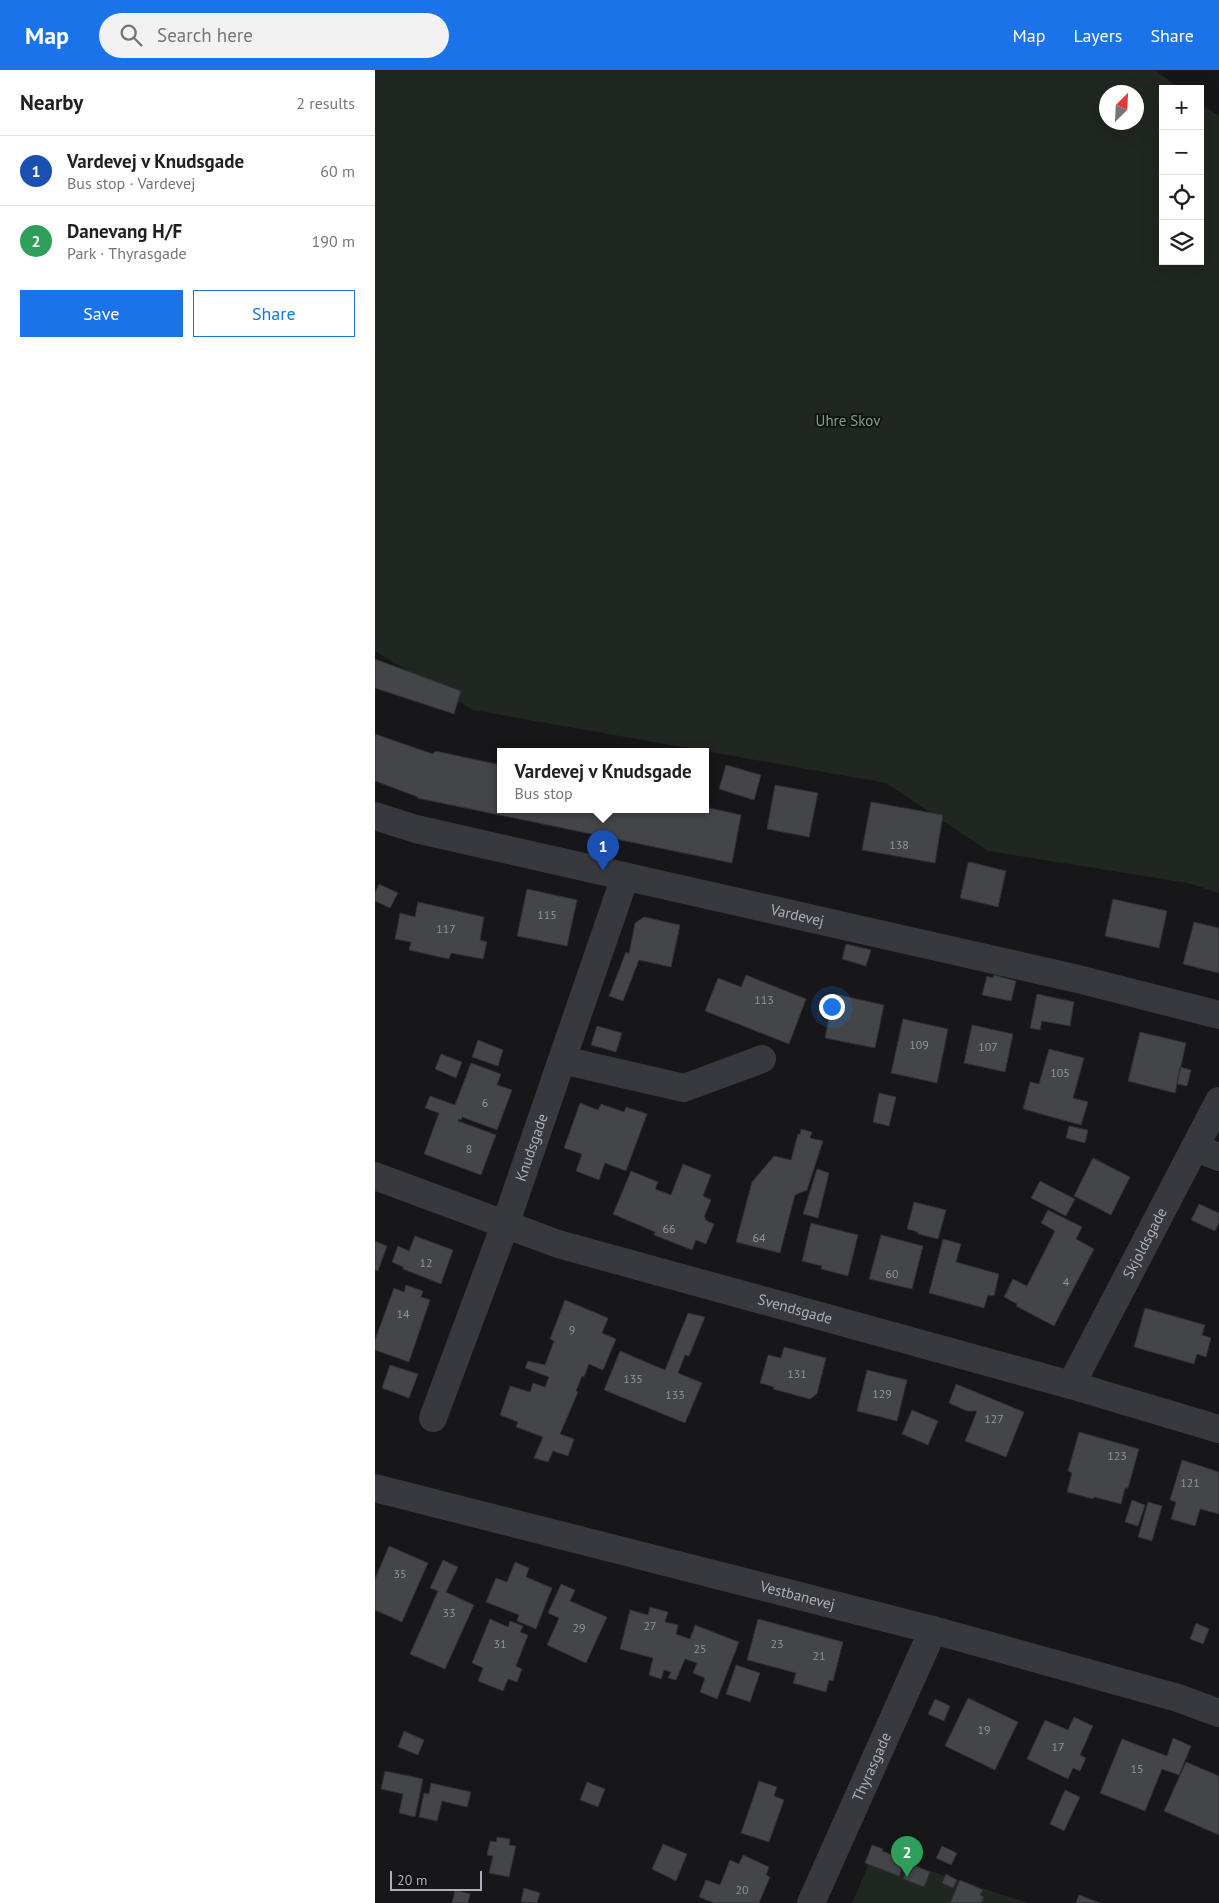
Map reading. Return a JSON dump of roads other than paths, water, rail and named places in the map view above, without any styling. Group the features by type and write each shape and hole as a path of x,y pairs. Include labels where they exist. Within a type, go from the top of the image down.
{"street":[{"name":"Vardevej","path":"375,816 425,831 1068,977 1219,1015"},
{"name":"Knudsgade","path":"433,1418 505,1225 625,877"},
{"path":"562,1060 684,1088 762,1059"},
{"name":"Skjoldsgade","path":"1071,1385 1207,1152 1219,1100"},
{"name":"Svendsgade","path":"375,1176 558,1244 1071,1385 1219,1429"},
{"name":"Vestbanevej","path":"375,1488 933,1630 1178,1698 1219,1713"},
{"name":"Thyrasgade","path":"811,1903 933,1630"}],"place":[{"name":"Vardevej v Knudsgade","path":"603,871"},
{"name":"Danevang H/F","path":"907,1877"}],"park label":[{"name":"Uhre Skov","path":"848,421"}]}
